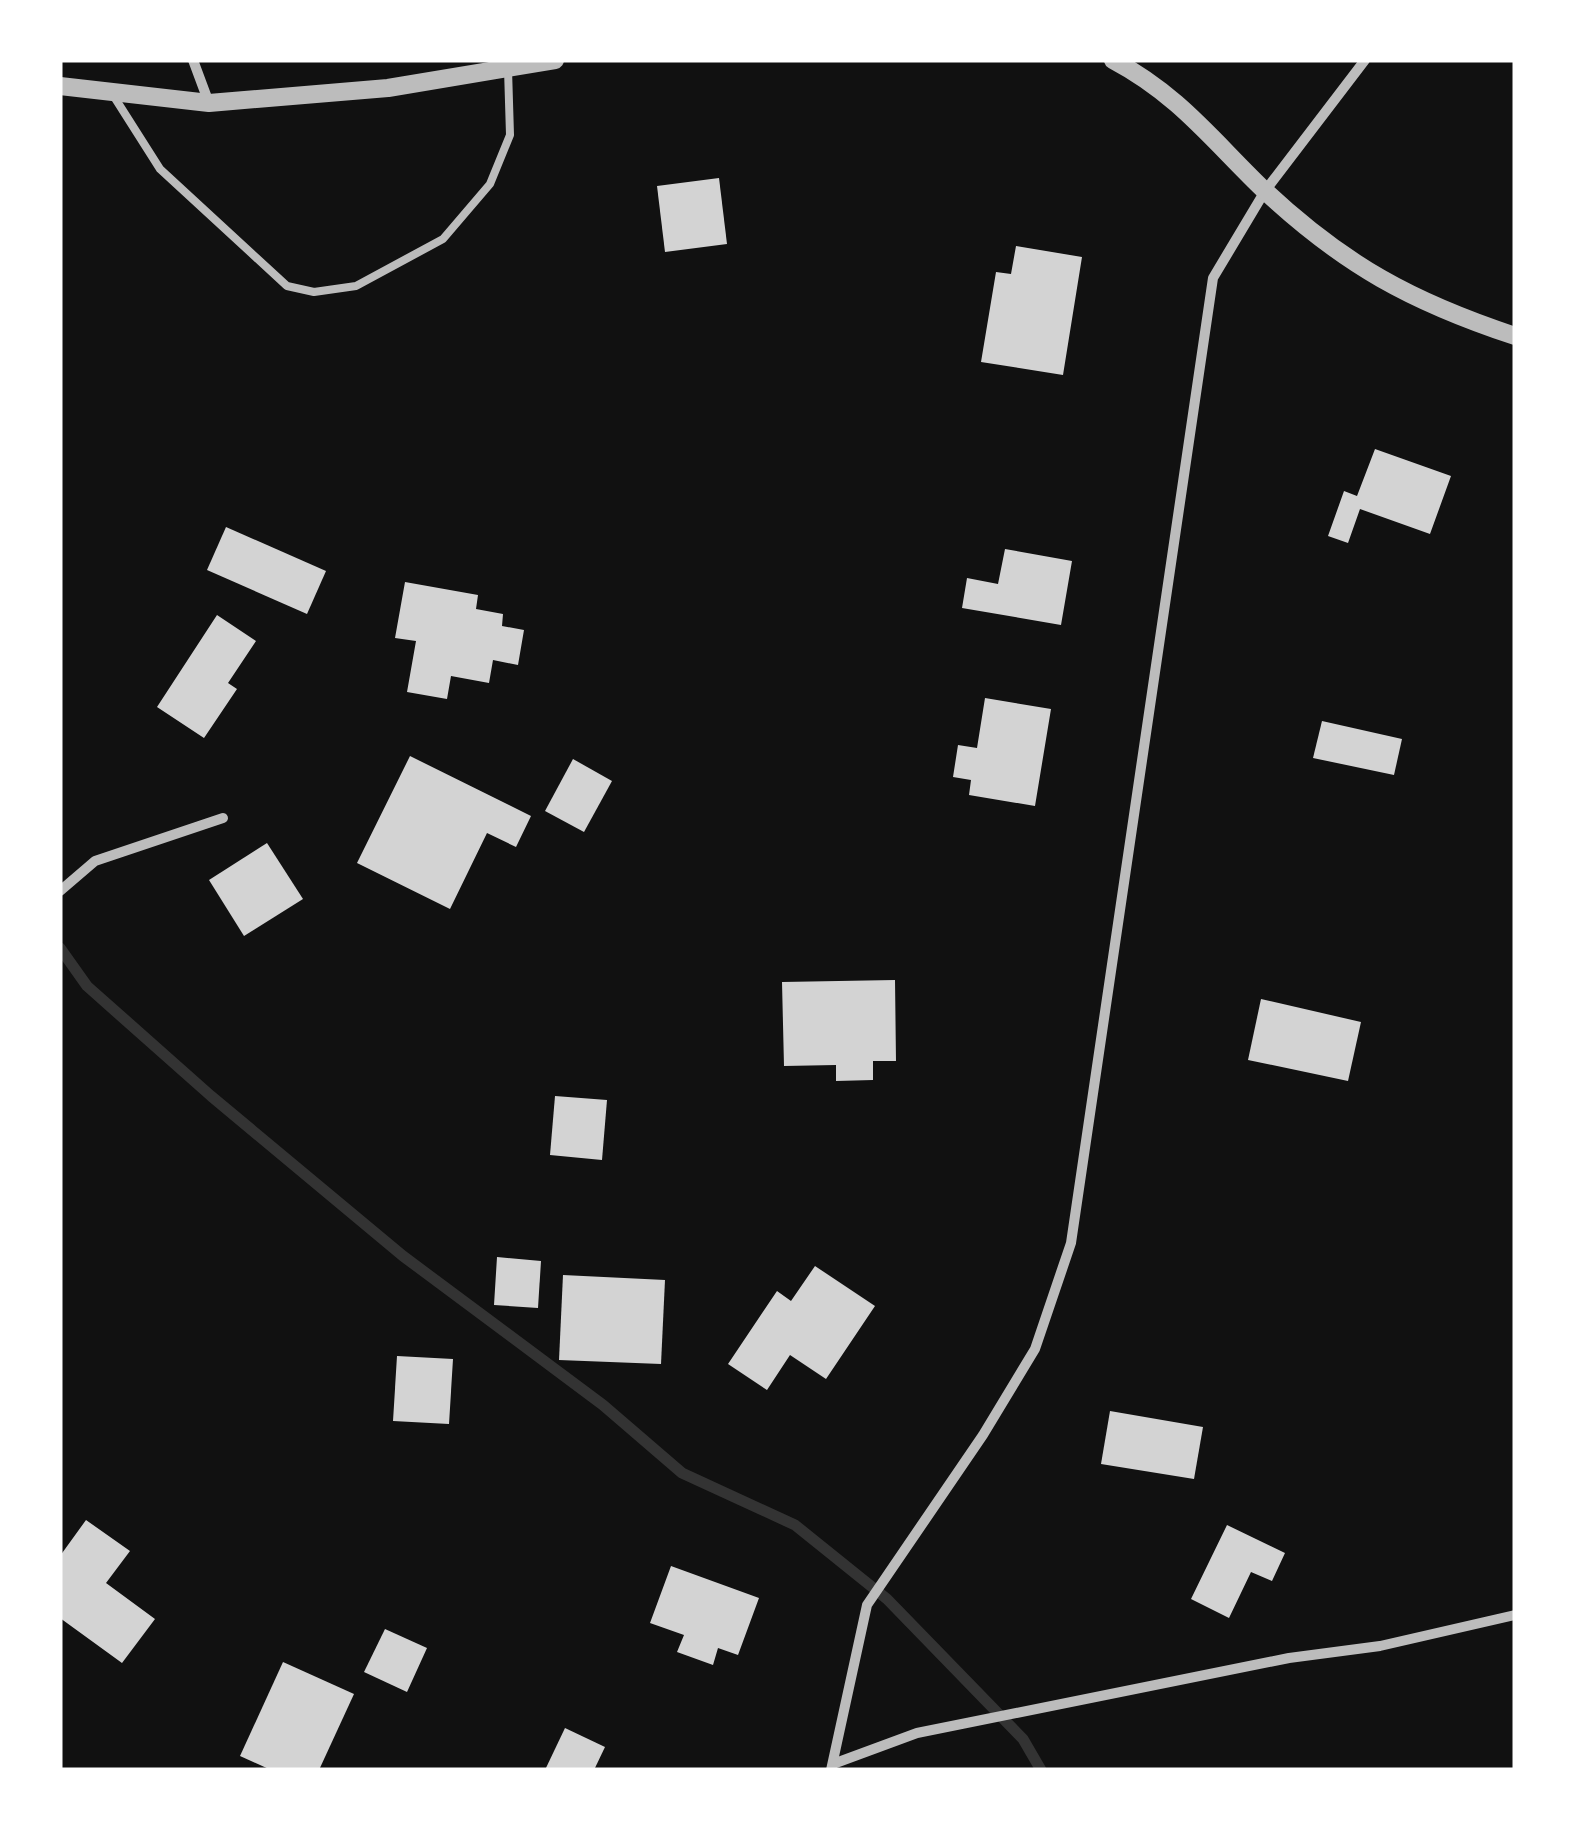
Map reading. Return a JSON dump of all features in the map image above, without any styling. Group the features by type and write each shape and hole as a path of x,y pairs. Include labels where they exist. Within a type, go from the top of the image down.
{"street":[{"path":"193,60 209,103"},
{"path":"60,86 209,103 388,88 555,60"},
{"path":"1112,60 1177,100 1266,191 1348,260 1385,284 1464,319 1515,336"},
{"path":"832,1767 866,1605 1035,1349 1070,1244 1214,278 1266,191 1364,60"},
{"path":"60,891 96,862 223,818"},
{"path":"832,1767 918,1733 1270,1661 1380,1646 1515,1615"}],"lane":[{"path":"111,92 160,168 286,286 314,292 356,286 443,238 490,184 510,134 508,69"}],"building":[{"path":"719,178 727,244 665,252 657,186"},
{"path":"1016,246 1082,257 1063,375 981,362 996,272 1011,274"},
{"path":"1375,449 1451,476 1430,534 1360,509 1348,543 1328,536 1344,491 1357,496"},
{"path":"226,527 326,571 307,614 207,570"},
{"path":"1005,549 1072,561 1061,625 962,608 967,578 998,584"},
{"path":"405,582 478,595 476,609 503,614 502,626 524,630 518,665 493,660 489,683 451,676 447,699 407,692 416,641 395,638"},
{"path":"217,615 256,641 228,683 237,689 204,738 157,707"},
{"path":"985,698 1051,709 1035,806 969,795 971,780 953,777 958,745 977,748"},
{"path":"1322,721 1402,739 1394,775 1313,758"},
{"path":"410,756 531,816 516,847 487,833 450,909 357,863"},
{"path":"573,759 612,781 584,832 545,811"},
{"path":"267,843 303,899 244,936 209,880"},
{"path":"895,980 896,1061 873,1061 873,1080 836,1081 836,1065 784,1066 782,982"},
{"path":"1261,999 1361,1022 1348,1081 1248,1060"},
{"path":"555,1096 607,1100 602,1160 550,1155"},
{"path":"497,1257 541,1261 538,1308 494,1305"},
{"path":"815,1266 875,1306 826,1379 790,1355 767,1390 728,1364 777,1291 791,1301"},
{"path":"563,1275 665,1280 661,1364 559,1360"},
{"path":"397,1356 453,1359 449,1424 393,1421"},
{"path":"1110,1411 1203,1427 1194,1479 1101,1464"},
{"path":"86,1520 130,1551 106,1583 155,1619 122,1663 60,1618 60,1556"},
{"path":"1227,1525 1285,1553 1272,1581 1251,1572 1229,1618 1191,1599"},
{"path":"671,1566 759,1598 738,1655 718,1648 713,1665 677,1652 684,1635 650,1623"},
{"path":"385,1629 427,1648 407,1692 364,1672"},
{"path":"283,1662 354,1694 319,1770 271,1770 240,1756"},
{"path":"565,1728 605,1747 594,1770 545,1770"}],"waterway":[{"path":"60,948 87,986 211,1096 403,1256 603,1405 682,1473 795,1525 887,1599 1023,1739 1041,1770"}]}
